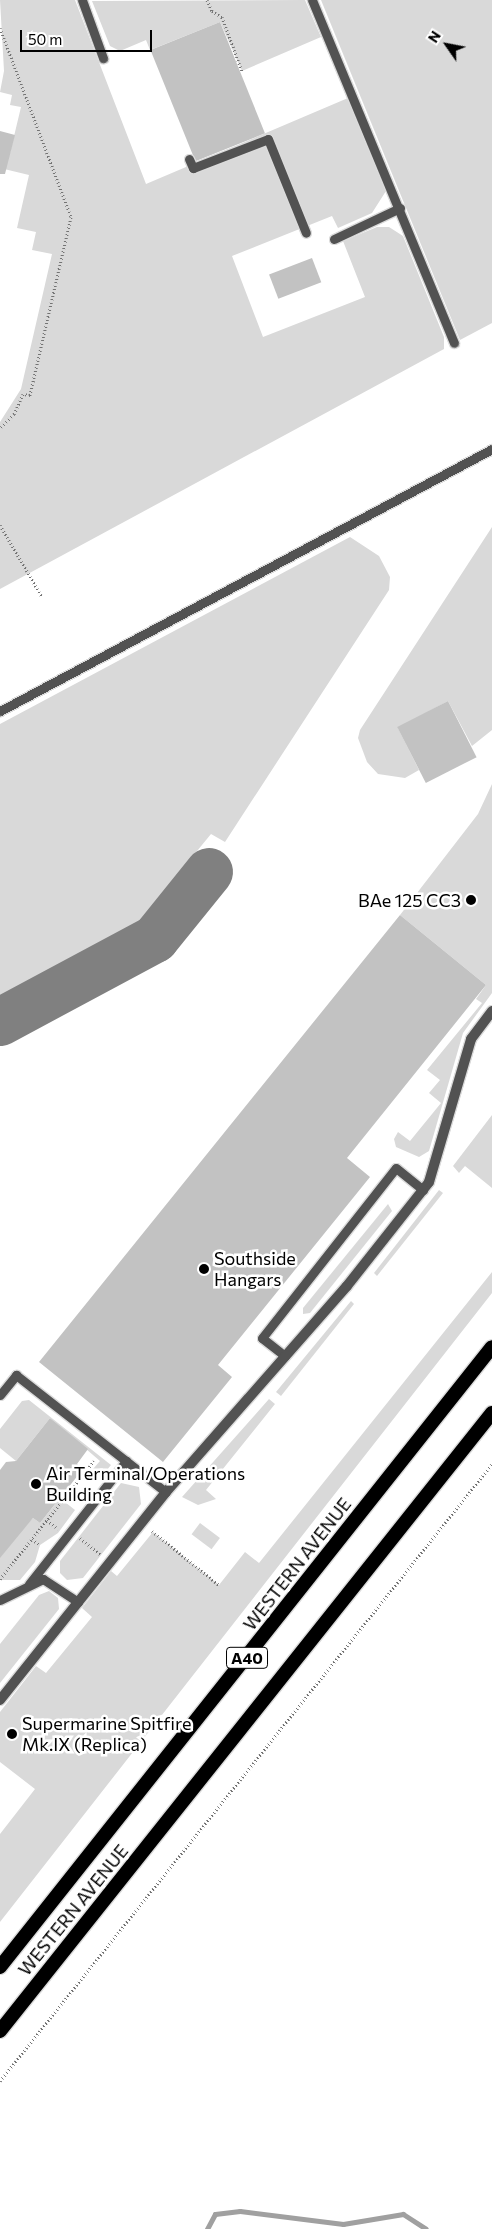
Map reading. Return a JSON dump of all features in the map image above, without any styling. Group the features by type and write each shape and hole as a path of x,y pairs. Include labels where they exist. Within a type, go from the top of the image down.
{"highway":[{"name":"WESTERN AVENUE","path":"0,1967 492,1347"},
{"name":"WESTERN AVENUE","path":"0,2031 492,1413"}],"street":[{"path":"0,1700 166,1492 285,1356 423,1190 471,1039 492,1011"}],"lane":[{"path":"82,0 103,58"},
{"path":"312,0 400,208 454,343"},
{"path":"190,159 193,168 268,139 306,233"},
{"path":"334,239 400,208"},
{"path":"0,711 492,449"},
{"path":"285,1356 262,1338 396,1168 423,1190"},
{"path":"0,1395 16,1374 166,1492"},
{"path":"29,1584 126,1461"},
{"path":"0,1600 29,1584 51,1581 78,1602"}],"path":[{"path":"207,0 212,12 222,17 242,71"},
{"path":"0,28 70,217 30,395 23,394 14,414 0,428"},
{"path":"0,526 42,597"},
{"path":"0,1579 94,1461"},
{"path":"0,2080 492,1464"},
{"path":"145,1536 151,1530 219,1585"},
{"path":"71,1531 110,1562"},
{"path":"32,1539 40,1545"}],"shaded area":[{"path":"0,0 75,0 146,184 348,98 386,191 372,213 338,228 332,216 232,256 263,337 365,297 343,241 377,227 389,227 403,236 444,337 444,349 0,589 0,422 21,389 52,254 32,250 36,232 17,228 29,175 0,168 10,153 21,107 10,105 12,95 0,92 4,71"},
{"path":"305,0 321,37 242,71 220,22 150,50 146,40 120,51 110,46 92,1"},
{"path":"321,0 492,0 492,323 460,340"},
{"path":"492,527 492,730 472,746 448,701 398,728 419,770 405,778 378,774 367,762 358,738 360,730"},
{"path":"350,537 379,556 390,577 389,590 225,842 211,834 138,923 0,996 0,724"},
{"path":"492,784 492,993 463,1033 429,1151 419,1157 396,1147 394,1139 398,1132 410,1141 441,1103 429,1093 440,1080 427,1070 482,1003 476,999 486,985 400,915 478,814"},
{"path":"492,1115 492,1188 465,1166 459,1173 453,1166"},
{"path":"439,1190 443,1193 377,1276 374,1273"},
{"path":"388,1204 392,1211 310,1313 303,1314 303,1308"},
{"path":"492,1272 492,1293 0,1922 0,1834 35,1789 0,1762 0,1712 36,1666 46,1673 92,1617 82,1608 111,1571 117,1576 153,1532 219,1585 245,1552 259,1563"},
{"path":"351,1301 354,1304 281,1396 276,1392"},
{"path":"269,1399 275,1404 206,1490 216,1499 198,1505 182,1497"},
{"path":"29,1400 111,1465 102,1476 93,1469 100,1461 50,1418 16,1461 0,1448 0,1429 22,1401"},
{"path":"121,1483 139,1487 141,1504 83,1578 67,1580 60,1573 60,1561"},
{"path":"60,1498 75,1510 58,1533 40,1545 35,1562 20,1580 0,1580 0,1554 33,1518 40,1523"},
{"path":"200,1523 220,1538 212,1549 192,1534"},
{"path":"49,1591 58,1598 59,1609 0,1683 0,1644 39,1595"}],"building":[{"path":"220,22 265,133 195,161 150,50"},
{"path":"0,131 15,135 5,174 0,174"},
{"path":"312,258 321,282 278,299 269,274"},
{"path":"448,701 477,757 426,783 397,727"},
{"name":"Southside Hangars","path":"400,915 486,985 347,1158 370,1177 218,1365 232,1377 163,1462 39,1362"},
{"name":"Air Terminal/Operations Building","path":"50,1418 88,1449 77,1464 83,1469 40,1523 33,1518 0,1558 0,1470 6,1462 16,1461"}],"waterway":[{"path":"207,2229 215,2214 240,2211 343,2224 403,2214 426,2229"}],"taxiway":[{"path":"0,1022 155,939 209,872"}],"place":[{"name":"BAe 125 CC3","path":"471,900"},
{"name":"Southside Hangars","path":"204,1269"},
{"name":"Air Terminal/Operations Building","path":"36,1484"},
{"name":"Supermarine Spitfire Mk.IX (Replica)","path":"12,1734"}]}
